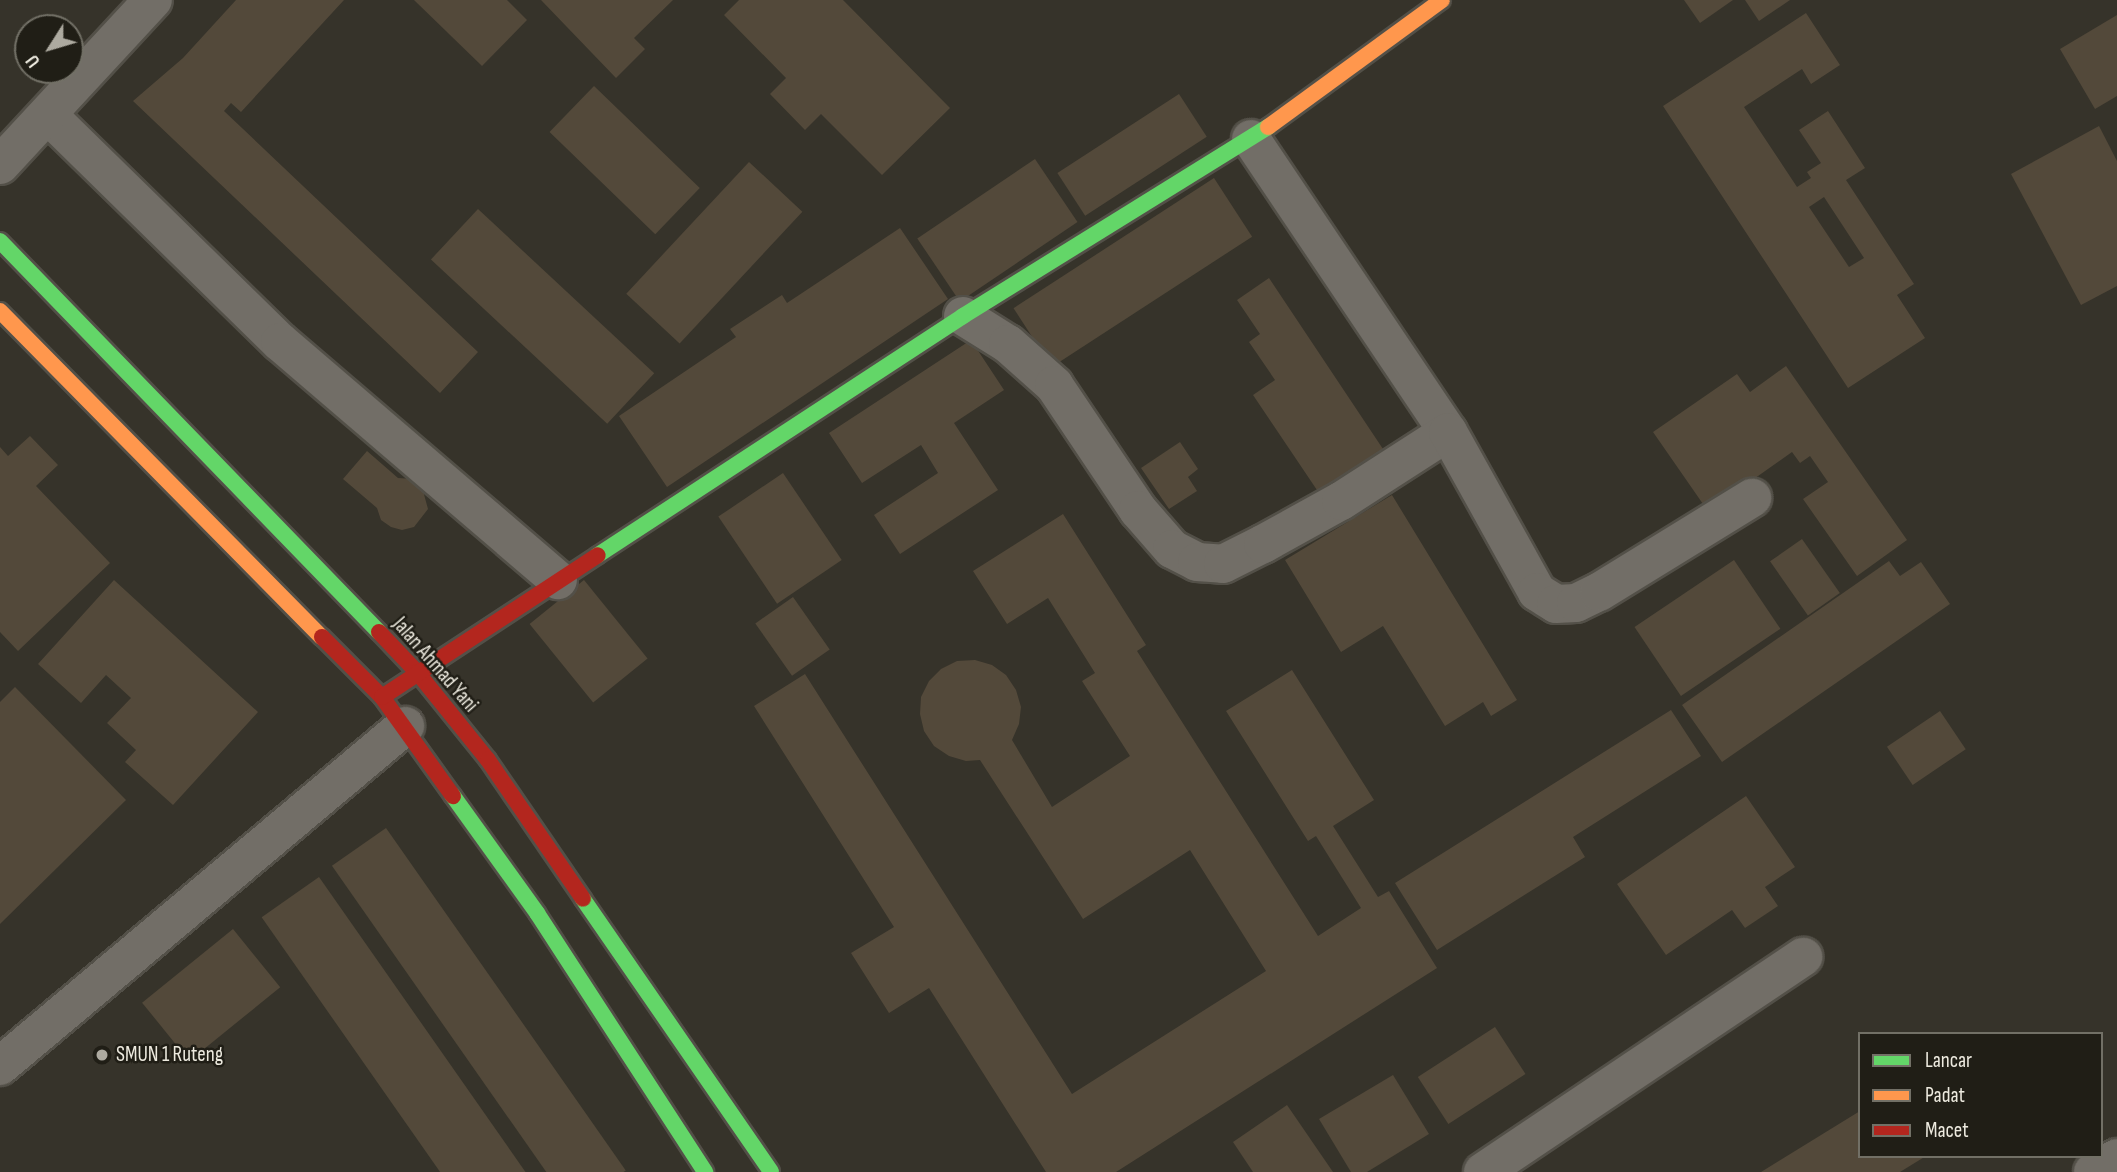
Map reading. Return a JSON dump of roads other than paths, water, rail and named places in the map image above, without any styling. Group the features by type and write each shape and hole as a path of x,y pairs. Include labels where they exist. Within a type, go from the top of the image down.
{"main road":[{"path":"382,697 416,672 963,316 1251,139 1442,0"},
{"name":"Jalan Ahmad Yani","path":"0,241 416,672 488,760 696,1071 771,1172"},
{"path":"0,310 382,697 537,913 663,1096 705,1172"}],"street":[{"path":"0,165 153,0"},
{"path":"48,115 280,342 558,580"},
{"path":"1251,139 1448,432 1537,592 1556,604 1576,603 1599,592 1752,498"},
{"path":"963,316 1008,344 1054,385 1138,510 1172,549 1197,562 1223,564 1263,544 1340,501 1448,432"},
{"path":"0,1066 405,726"},
{"path":"1483,1172 1803,957"},
{"path":"2093,1172 2117,1158"}],"place":[{"name":"SMUN 1 Ruteng","path":"102,1055"}]}
